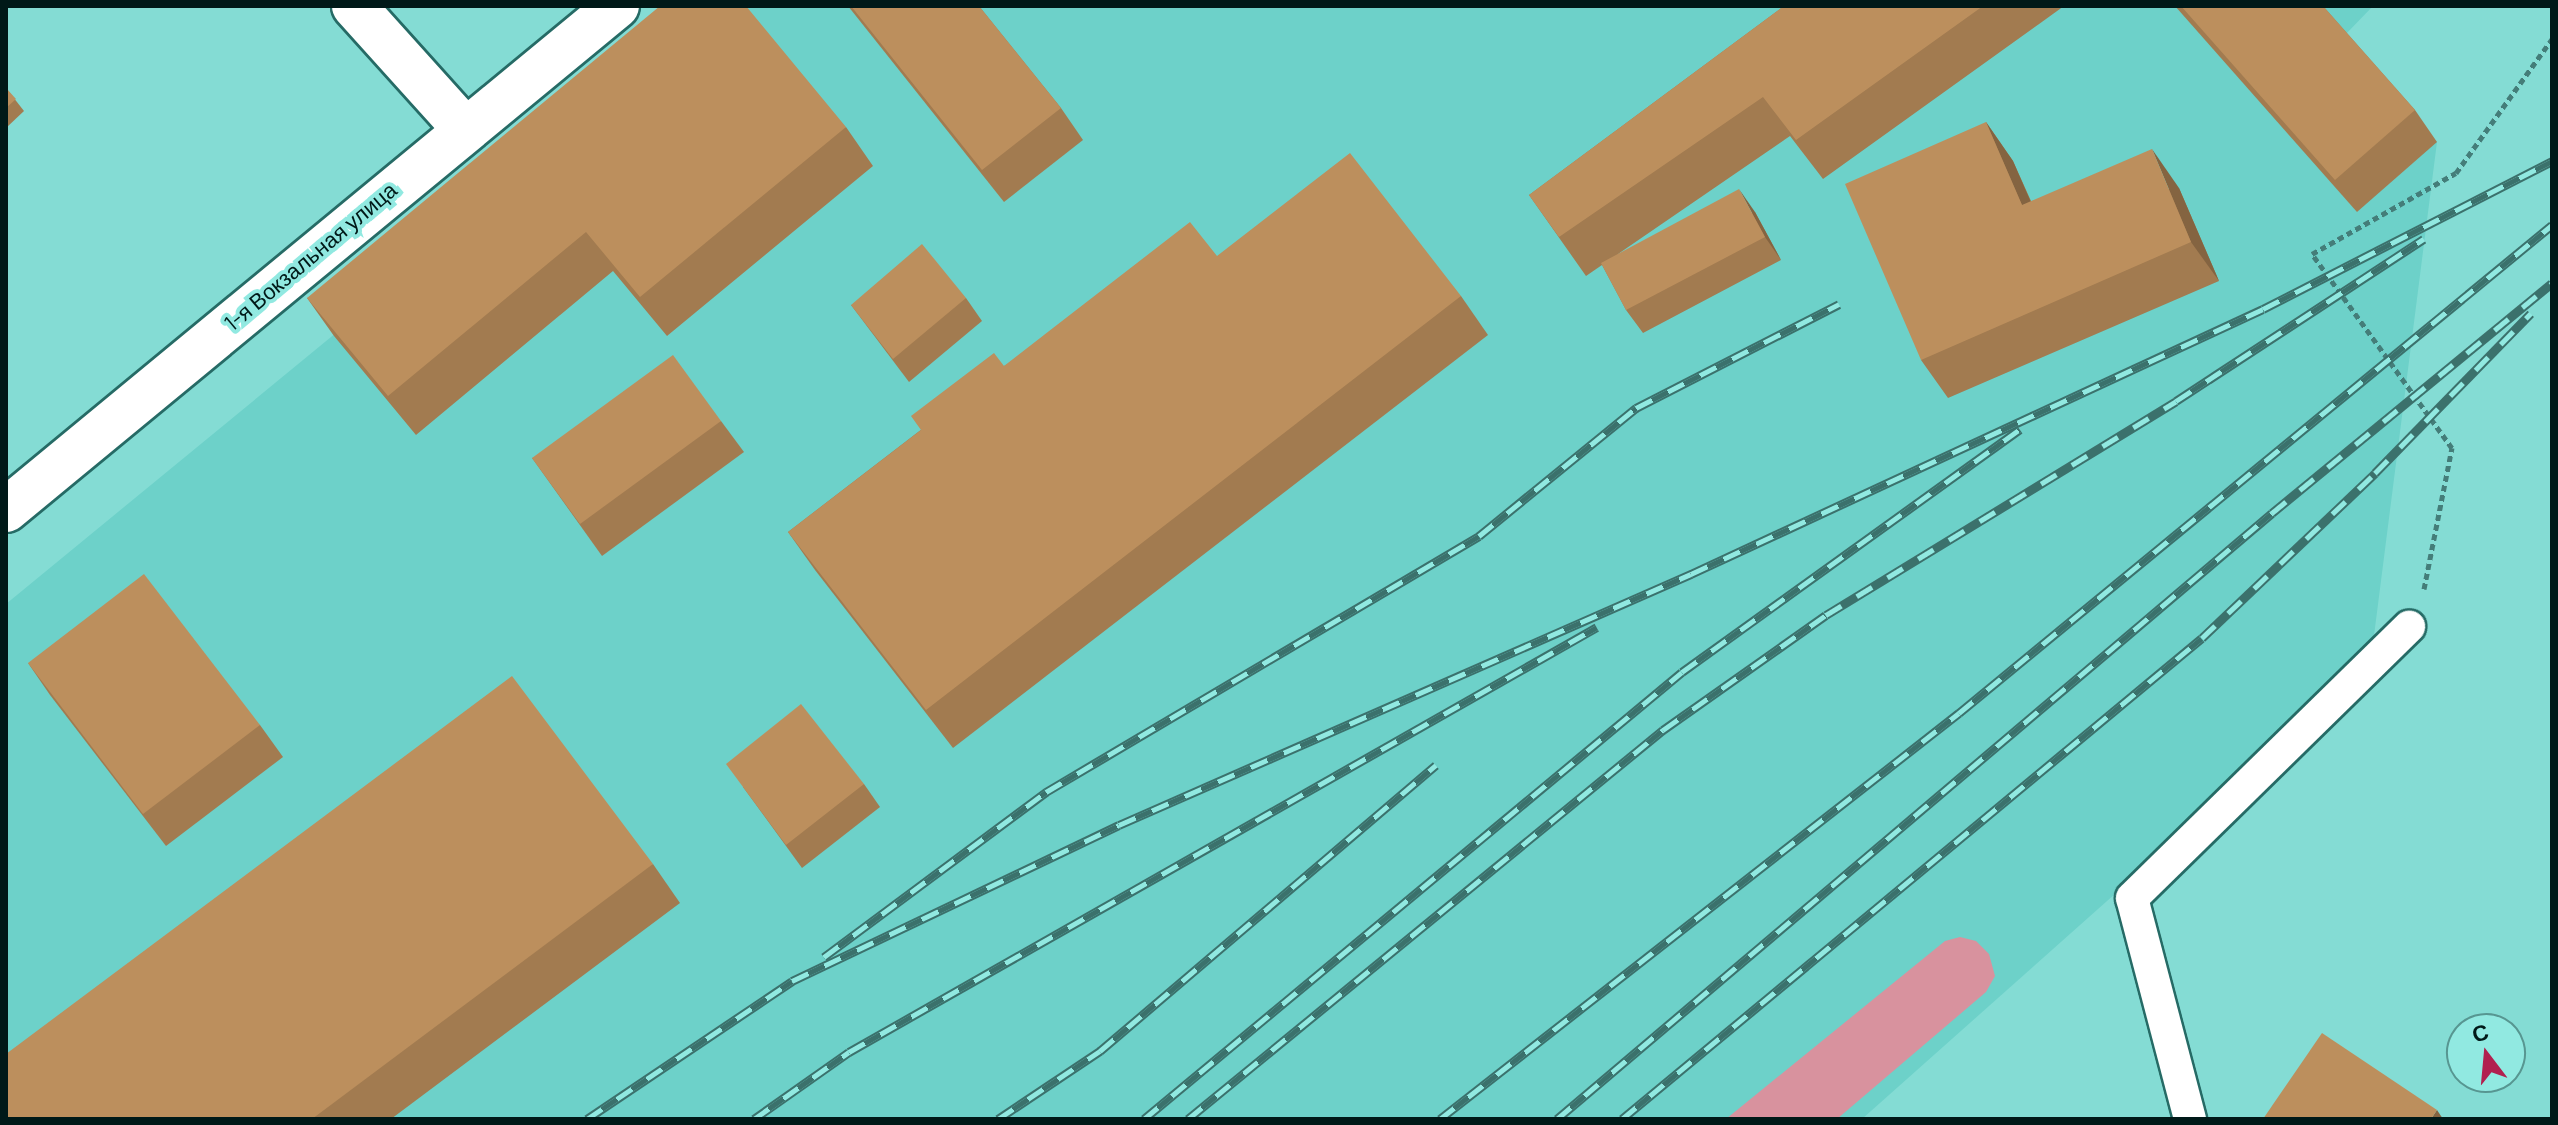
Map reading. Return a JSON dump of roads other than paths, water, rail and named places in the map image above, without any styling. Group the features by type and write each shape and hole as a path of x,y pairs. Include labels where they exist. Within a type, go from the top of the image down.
{"street":[{"path":"354,6 464,128"},
{"name":"1-я Вокзальная улица","path":"6,510 464,128 617,6"}],"lane":[{"path":"2190,1119 2132,898 2409,627"}],"railway":[{"path":"587,1119 792,981 1119,825 1691,574 2263,309 2552,161"},
{"path":"1440,1119 1959,713 2552,225"},
{"path":"1188,1119 1663,730 1826,615 2176,401 2424,239"},
{"path":"1557,1119 2272,513 2552,283"},
{"path":"824,957 1046,792 1479,536 1636,408 1839,304"},
{"path":"1622,1119 2202,638 2375,473 2531,313"},
{"path":"1144,1119 1682,672 2020,429"},
{"path":"754,1119 849,1052 1597,627"},
{"path":"998,1119 1100,1051 1436,765"}]}
